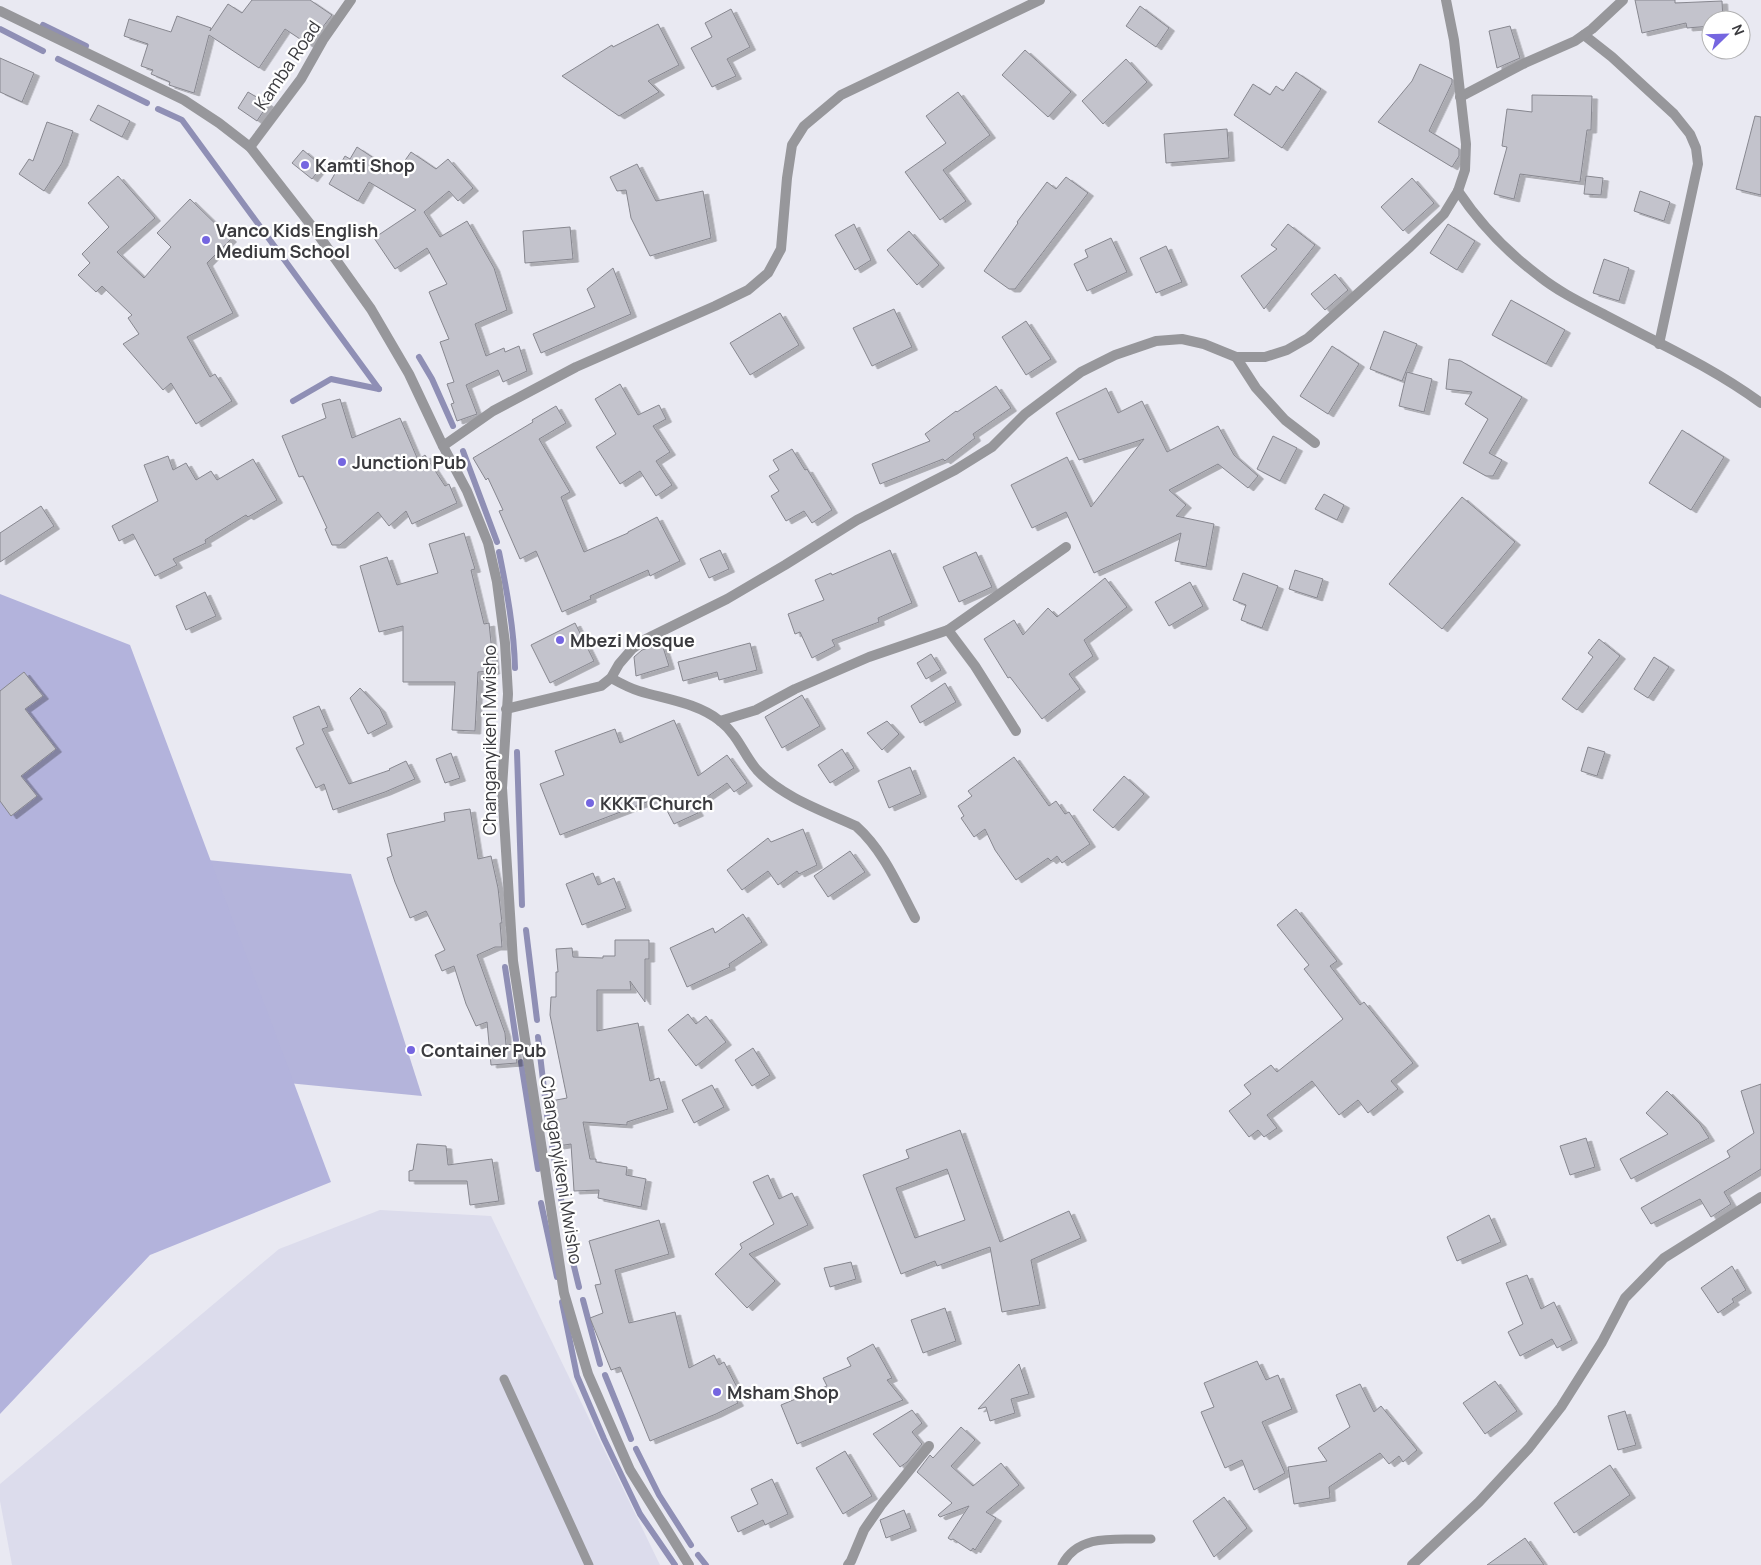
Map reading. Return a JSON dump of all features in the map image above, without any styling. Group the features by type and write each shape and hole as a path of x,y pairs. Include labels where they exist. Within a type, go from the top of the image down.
{"street":[{"name":"Kamba Road","path":"250,147 301,79 351,0"},
{"path":"443,446 493,411 576,367 748,290 768,273 781,249 787,178 792,145 804,126 841,95 1040,0"},
{"path":"506,709 601,686 611,678 619,664 632,649 646,639 727,599 786,565 857,520 956,470 992,447 1025,414 1081,372 1115,355 1156,341 1182,339 1204,344 1236,357 1265,357 1287,350 1308,338 1444,214 1458,191 1465,170 1466,144 1454,40 1446,0"},
{"path":"1460,97 1584,35 1623,0"},
{"name":"Changanyikeni Mwisho","path":"0,11 184,100 219,123 250,147 314,229 371,309 409,374 443,446 467,491 488,543 497,582 505,643 508,694 502,788 513,961 564,1294 588,1374 630,1470 689,1565"},
{"path":"1584,35 1612,57 1674,114 1690,134 1696,148 1698,164 1659,344"},
{"path":"1458,191 1473,213 1500,243 1539,277 1574,299 1707,367 1761,403"},
{"path":"1236,357 1256,388 1285,420 1316,443"},
{"path":"720,721 756,710 795,690 869,657 948,630 1066,547"},
{"path":"948,630 975,666 1016,731"},
{"path":"611,678 639,691 656,694 703,711 720,721 738,738 756,768 771,784 856,826 867,836 883,858 914,918"},
{"path":"1412,1565 1479,1502 1529,1448 1561,1407 1602,1342 1625,1298 1664,1258 1761,1197"},
{"path":"848,1565 868,1523 930,1446"}],"lane":[{"path":"504,1379 589,1565"},
{"path":"1062,1565 1067,1556 1075,1549 1095,1540 1151,1540"}],"shaded area":[{"path":"0,594 130,645 331,1182 150,1255 0,1414"},
{"path":"34,843 351,874 422,1096 19,1057"},
{"path":"380,1210 491,1216 660,1565 12,1565 0,1501 0,1484 279,1249"}],"building":[{"path":"252,0 310,0 332,15 309,45 285,29 259,68 209,35 194,93 169,85 170,82 151,74 153,70 141,66 148,44 124,36 129,19 171,32 177,16 211,28 210,31 228,4 242,13"},
{"path":"1635,0 1675,0 1675,3 1722,1 1722,10 1701,10 1701,27 1687,28 1686,23 1642,33"},
{"path":"1140,6 1169,28 1156,47 1126,26"},
{"path":"731,9 750,47 727,59 736,76 712,87 691,48 712,37 705,23"},
{"path":"658,24 679,65 648,81 659,92 619,116 562,76 612,45 613,47"},
{"path":"1510,26 1520,58 1497,68 1489,31"},
{"path":"1025,50 1071,92 1048,117 1002,75"},
{"path":"0,58 34,73 22,102 0,92"},
{"path":"1126,59 1147,82 1103,124 1082,101"},
{"path":"1420,64 1452,79 1452,83 1429,131 1459,149 1459,156 1452,167 1378,122 1412,81"},
{"path":"1296,72 1321,89 1282,148 1234,115 1253,84 1270,95 1276,86 1283,91"},
{"path":"248,92 268,104 257,121 238,108"},
{"path":"958,92 990,135 943,170 966,201 940,220 905,172 946,143 926,116"},
{"path":"1532,95 1592,96 1591,130 1587,130 1580,182 1520,174 1514,199 1494,194 1507,147 1502,146 1507,109 1532,112"},
{"path":"98,105 130,121 122,137 90,120"},
{"path":"1755,116 1761,117 1761,195 1736,189"},
{"path":"47,122 73,131 62,163 44,191 19,174 29,159 33,161"},
{"path":"1227,129 1229,158 1166,163 1164,134"},
{"path":"357,147 396,173 411,152 436,169 448,159 473,188 458,201 449,191 424,212 440,237 467,221 494,268 507,310 475,324 486,356 504,348 505,352 519,346 527,371 503,382 498,370 466,385 477,414 457,421 451,404 454,403 447,384 454,382 440,342 449,339 429,292 447,284 427,248 395,269 374,238 416,210 369,182 358,201 329,184 345,156 350,159"},
{"path":"303,150 322,166 312,179 292,163"},
{"path":"637,164 656,201 703,191 711,238 650,256 631,218 626,190 617,191 610,177"},
{"path":"118,176 155,218 117,252 144,278 171,247 157,233 190,199 231,239 207,263 233,313 187,337 210,377 215,374 232,401 196,424 171,383 163,390 123,344 139,334 128,318 132,315 102,286 96,292 78,275 90,263 82,254 109,227 88,203"},
{"path":"1586,176 1603,178 1601,195 1584,194"},
{"path":"1066,177 1088,193 1015,289 1009,289 984,271 1047,182 1056,189"},
{"path":"1412,178 1434,203 1403,231 1381,207"},
{"path":"1640,191 1670,202 1664,221 1634,211"},
{"path":"854,224 871,260 855,270 835,235"},
{"path":"1288,224 1315,245 1264,309 1241,276 1277,249 1271,245"},
{"path":"1448,224 1475,241 1457,270 1430,253"},
{"path":"570,227 573,259 525,263 523,231"},
{"path":"909,231 939,265 917,285 887,250"},
{"path":"1111,238 1127,272 1087,291 1074,264 1088,257 1085,250"},
{"path":"1166,246 1182,282 1156,293 1140,258"},
{"path":"1604,259 1629,268 1619,301 1593,293"},
{"path":"613,268 631,314 541,353 533,334 595,307 587,289"},
{"path":"1335,274 1348,290 1325,310 1311,294"},
{"path":"1511,300 1565,330 1546,364 1492,335"},
{"path":"894,309 912,347 872,366 853,328"},
{"path":"780,313 799,345 750,375 730,343"},
{"path":"1026,321 1051,359 1026,375 1002,337"},
{"path":"1384,331 1417,344 1402,381 1370,369"},
{"path":"1332,346 1359,364 1328,414 1300,396"},
{"path":"1449,359 1461,361 1522,397 1489,453 1502,460 1493,476 1486,476 1463,463 1488,419 1465,404 1472,392 1446,389"},
{"path":"1407,372 1432,379 1424,412 1399,406"},
{"path":"620,384 638,415 659,405 666,419 653,426 670,452 656,461 672,485 656,496 640,471 620,484 596,447 616,434 595,399"},
{"path":"996,386 1011,408 973,434 975,438 945,461 943,459 880,484 872,464 930,441 925,434 956,411"},
{"path":"1106,388 1118,413 1142,401 1167,452 1218,426 1234,455 1258,476 1248,488 1218,464 1169,490 1186,505 1176,516 1214,524 1206,567 1175,561 1181,533 1094,573 1066,512 1032,528 1011,485 1067,457 1091,507 1144,439 1079,460 1056,413"},
{"path":"340,399 352,438 400,418 418,460 425,455 445,486 449,484 457,503 412,524 406,511 389,526 378,512 340,545 332,545 325,529 327,528 303,476 299,477 282,436 326,418 322,404"},
{"path":"556,406 566,423 539,439 570,492 561,497 584,552 628,533 657,517 680,561 650,576 648,570 590,596 591,599 562,612 536,551 520,559 499,511 503,510 488,478 486,480 473,458"},
{"path":"1682,430 1724,457 1691,510 1649,483"},
{"path":"1273,436 1297,448 1280,481 1257,469"},
{"path":"792,449 805,470 807,469 832,510 812,523 804,511 786,521 771,496 779,491 769,476 779,470 773,460"},
{"path":"168,456 173,470 186,463 196,480 211,471 217,480 253,459 277,500 248,517 246,515 205,540 206,543 173,559 177,565 155,576 133,534 119,541 112,526 158,501 144,465"},
{"path":"1324,494 1344,505 1337,520 1315,509"},
{"path":"1462,497 1515,542 1442,629 1389,584"},
{"path":"41,506 54,526 0,562 0,533"},
{"path":"464,533 475,569 471,570 484,624 489,623 494,671 478,672 475,731 452,730 455,682 403,682 403,626 379,632 360,566 387,557 397,585 438,573 429,544"},
{"path":"720,550 729,569 709,578 700,559"},
{"path":"890,550 912,603 878,618 879,622 832,640 835,646 812,658 800,632 795,634 788,614 824,600 815,580 831,573 832,575"},
{"path":"976,552 992,587 959,602 943,567"},
{"path":"1295,570 1323,579 1317,598 1289,589"},
{"path":"1243,573 1278,586 1262,628 1241,620 1246,605 1233,600"},
{"path":"1105,578 1127,607 1084,640 1093,656 1069,674 1080,689 1042,719 1010,677 1008,678 984,639 1014,620 1023,635 1048,608 1057,617"},
{"path":"1190,582 1203,606 1169,626 1155,602"},
{"path":"205,592 216,616 186,630 176,606"},
{"path":"575,623 594,661 550,683 531,645"},
{"path":"1599,639 1620,656 1577,710 1562,699 1593,657 1588,653"},
{"path":"750,643 757,670 719,680 717,672 683,681 678,662"},
{"path":"662,644 669,666 636,676 634,657 642,650"},
{"path":"931,654 941,670 926,679 917,663"},
{"path":"1654,657 1669,667 1648,698 1634,689"},
{"path":"24,672 43,696 25,709 56,749 21,776 37,796 11,816 0,801 0,691"},
{"path":"945,683 956,702 920,723 911,706"},
{"path":"360,688 380,709 387,724 368,734 350,698"},
{"path":"802,695 820,726 782,748 765,717"},
{"path":"319,706 328,727 322,729 349,784 390,770 406,761 415,779 385,792 333,810 324,784 316,788 296,748 304,744 293,717"},
{"path":"674,720 698,776 727,755 747,783 734,792 727,783 694,806 698,813 674,824 660,797 560,835 540,784 564,775 555,751 615,729 620,743"},
{"path":"887,721 899,734 882,750 867,733"},
{"path":"1588,747 1605,752 1597,776 1581,771"},
{"path":"842,749 854,768 830,783 818,765"},
{"path":"451,753 460,778 445,783 436,759"},
{"path":"1014,757 1049,806 1056,801 1065,814 1069,812 1090,844 1062,863 1057,856 1051,861 1048,858 1016,880 995,850 985,829 974,837 961,818 964,816 958,806 972,796 968,791"},
{"path":"910,767 921,794 889,808 878,781"},
{"path":"1124,776 1144,794 1113,828 1093,810"},
{"path":"470,809 478,859 491,856 498,888 502,923 500,923 502,947 495,947 477,955 505,1033 506,1045 515,1044 517,1063 491,1065 487,1022 476,1026 466,1004 454,966 442,971 435,955 445,950 426,911 410,918 387,858 392,856 387,834 445,821 444,813"},
{"path":"803,829 817,865 799,874 797,871 778,885 768,871 742,890 727,870 768,838 771,842"},
{"path":"850,851 865,872 828,897 814,876"},
{"path":"593,873 598,885 614,878 626,908 582,925 566,884"},
{"path":"1296,909 1337,961 1330,966 1360,1005 1364,1002 1413,1063 1391,1081 1398,1089 1368,1113 1358,1100 1339,1115 1312,1081 1267,1115 1277,1128 1264,1137 1258,1130 1249,1137 1229,1111 1251,1094 1244,1085 1271,1065 1277,1072 1343,1019 1304,969 1309,965 1277,925"},
{"path":"743,914 762,942 729,964 730,967 687,987 670,948 713,928 715,933"},
{"path":"615,940 649,940 649,959 645,959 645,1002 630,981 631,990 597,990 597,1031 638,1023 650,1081 659,1078 668,1109 627,1122 627,1125 583,1122 590,1159 596,1159 596,1162 627,1167 626,1175 646,1179 641,1207 598,1198 599,1190 574,1191 571,1144 558,1146 551,1101 567,1098 550,1015 551,997 556,997 556,972 558,972 556,949 572,948 573,957 603,958 603,956 615,956"},
{"path":"688,1014 696,1024 706,1016 726,1042 696,1066 668,1030"},
{"path":"753,1048 770,1075 752,1086 735,1060"},
{"path":"1761,1084 1761,1169 1724,1192 1731,1204 1711,1217 1700,1199 1651,1224 1641,1208 1730,1157 1727,1151 1754,1133 1741,1091"},
{"path":"712,1085 724,1107 694,1123 682,1100"},
{"path":"1667,1091 1700,1124 1709,1138 1631,1179 1620,1159 1668,1134 1646,1113"},
{"path":"960,1130 1000,1242 1069,1211 1081,1238 1031,1260 1040,1305 1002,1312 990,1247 937,1266 935,1261 901,1274 863,1175 909,1158 906,1150","holes":["947,1169 965,1220 915,1238 896,1188"]},
{"path":"1586,1138 1595,1167 1570,1175 1560,1146"},
{"path":"417,1144 446,1146 448,1165 492,1159 499,1201 470,1205 467,1181 409,1181 409,1171 413,1170"},
{"path":"768,1175 779,1199 792,1193 808,1225 749,1254 775,1281 747,1308 715,1274 742,1248 740,1244 774,1224 753,1182"},
{"path":"1489,1215 1501,1242 1457,1261 1447,1237"},
{"path":"659,1220 669,1254 615,1270 629,1323 675,1312 689,1368 714,1355 719,1365 724,1362 739,1391 733,1394 738,1403 650,1441 620,1367 611,1370 590,1318 603,1313 595,1285 601,1284 589,1241"},
{"path":"851,1262 856,1279 830,1287 824,1268"},
{"path":"1732,1266 1746,1290 1732,1299 1734,1302 1718,1313 1701,1288"},
{"path":"1527,1275 1541,1309 1554,1302 1572,1340 1557,1348 1552,1339 1520,1356 1508,1332 1523,1324 1506,1283"},
{"path":"945,1308 956,1341 923,1353 911,1320"},
{"path":"873,1344 892,1378 887,1380 903,1400 797,1444 781,1405 827,1386 823,1378 851,1366 847,1358"},
{"path":"1257,1361 1266,1380 1278,1375 1292,1409 1262,1422 1285,1473 1254,1490 1242,1460 1225,1468 1201,1412 1214,1407 1204,1383"},
{"path":"1019,1364 1029,1394 1011,1399 1015,1413 990,1421 986,1407 978,1409"},
{"path":"1495,1381 1517,1411 1485,1434 1463,1403"},
{"path":"1360,1384 1374,1412 1381,1406 1417,1450 1403,1462 1399,1456 1389,1464 1380,1453 1329,1487 1330,1498 1294,1504 1288,1467 1327,1461 1318,1448 1350,1427 1336,1395"},
{"path":"912,1410 922,1423 912,1432 922,1444 907,1462 900,1467 873,1434"},
{"path":"1625,1411 1636,1445 1618,1450 1608,1416"},
{"path":"961,1427 975,1440 951,1466 973,1486 1001,1463 1019,1485 986,1512 996,1518 975,1550 973,1548 971,1551 953,1539 948,1538 969,1506 940,1517 938,1515 952,1503 917,1472 930,1455 933,1458"},
{"path":"845,1451 872,1496 843,1514 816,1468"},
{"path":"1610,1465 1630,1495 1574,1533 1554,1503"},
{"path":"772,1479 788,1514 765,1525 763,1520 738,1532 731,1517 758,1504 751,1489"},
{"path":"1224,1497 1247,1528 1214,1557 1193,1521"},
{"path":"904,1510 911,1528 886,1538 880,1520"},
{"path":"1525,1538 1544,1565 1487,1565"}],"waterway":[{"path":"43,25 86,46"},
{"path":"0,29 43,51"},
{"path":"58,59 147,103"},
{"path":"158,109 182,120 379,389"},
{"path":"419,357 432,379 453,426"},
{"path":"293,401 331,379 379,389"},
{"path":"463,451 497,542"},
{"path":"499,552 510,610 515,668"},
{"path":"517,752 522,905"},
{"path":"526,930 537,1020"},
{"path":"505,967 516,1040"},
{"path":"538,1037 547,1115 557,1175"},
{"path":"521,1062 538,1169"},
{"path":"559,1189 569,1238"},
{"path":"541,1203 557,1277"},
{"path":"570,1250 579,1287"},
{"path":"583,1300 600,1364"},
{"path":"562,1302 577,1376 604,1439 640,1514 675,1565"},
{"path":"605,1375 631,1439"},
{"path":"636,1449 659,1495 691,1545"},
{"path":"698,1555 706,1565"}],"place":[{"name":"Kamti Shop","path":"305,165"},
{"name":"Vanco Kids English Medium School","path":"206,240"},
{"name":"Junction Pub","path":"342,462"},
{"name":"Mbezi Mosque","path":"560,640"},
{"name":"KKKT Church","path":"590,803"},
{"name":"Container Pub","path":"411,1050"},
{"name":"Msham Shop","path":"717,1392"}]}
